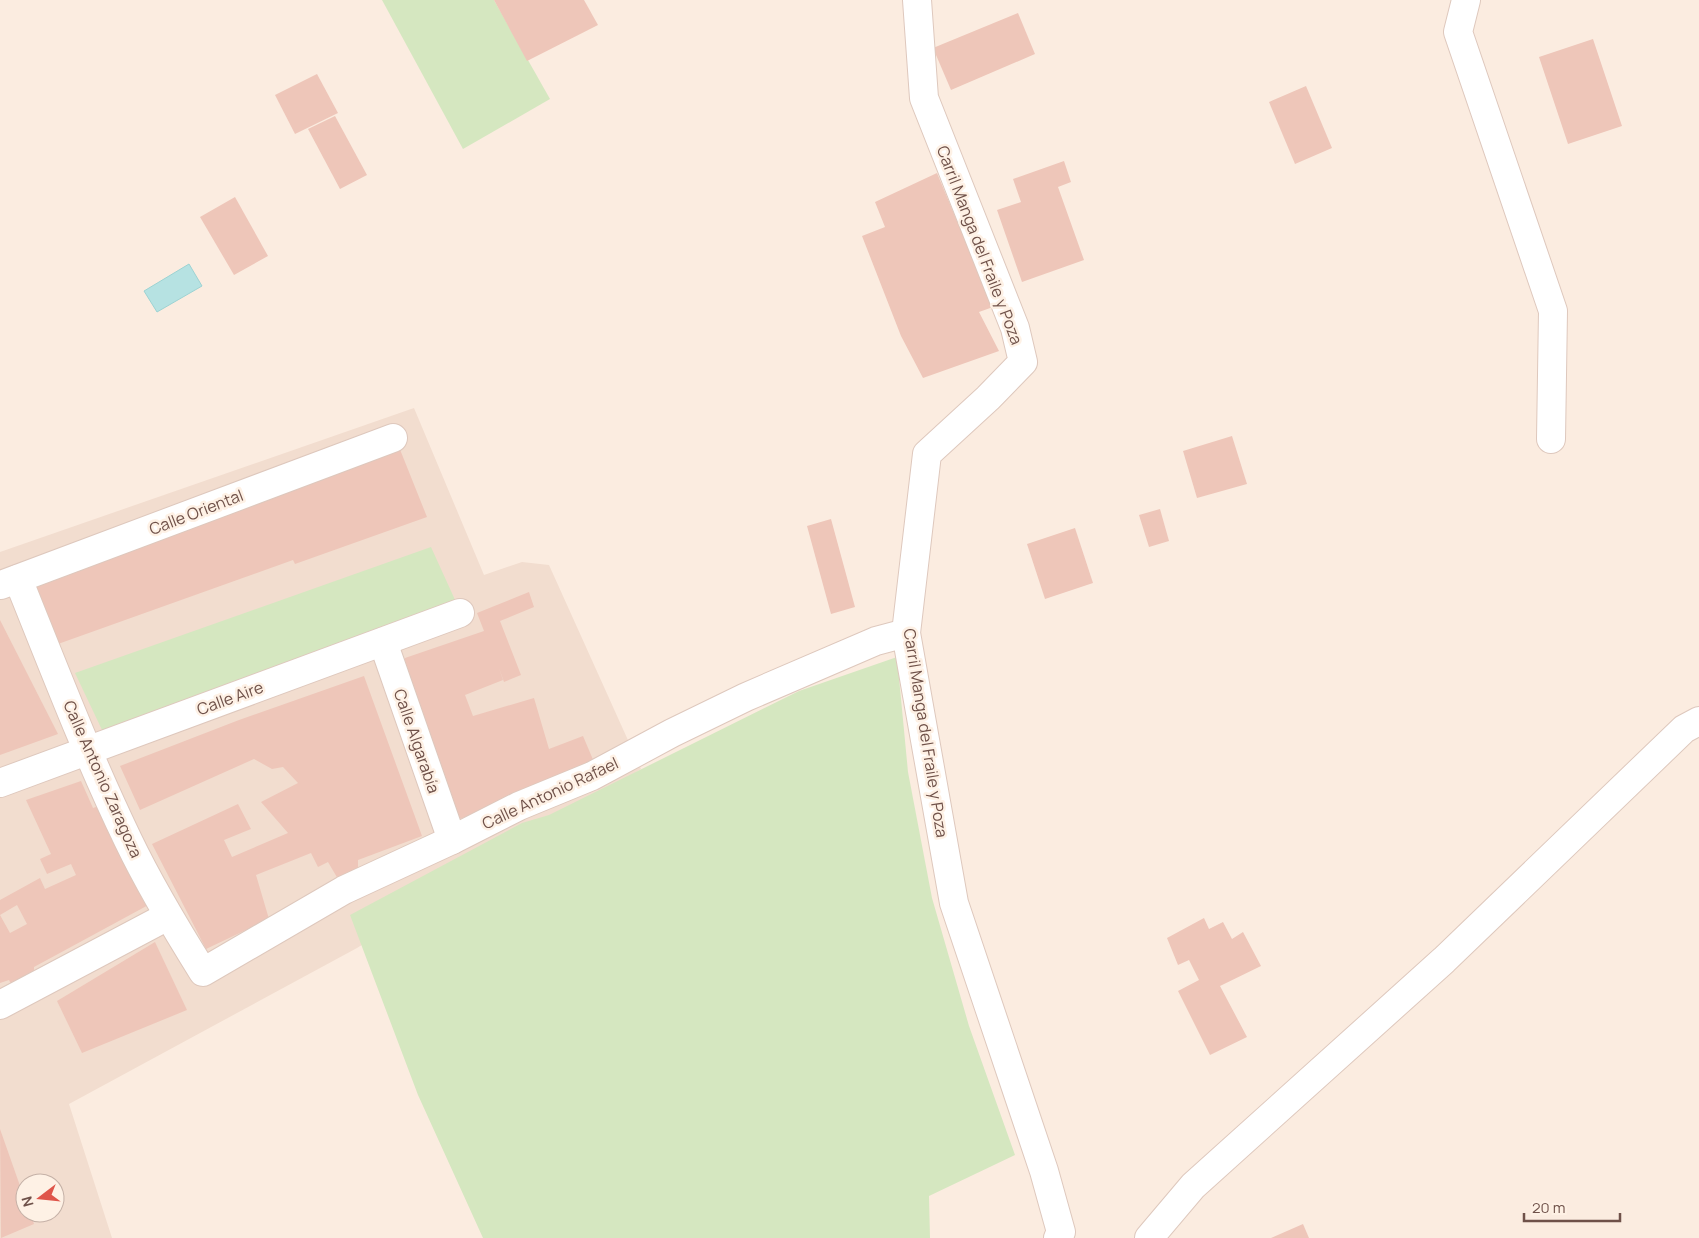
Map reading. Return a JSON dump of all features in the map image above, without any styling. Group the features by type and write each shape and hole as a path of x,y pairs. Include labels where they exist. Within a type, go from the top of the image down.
{"street":[{"name":"Carril Manga del Fraile y Poza","path":"917,0 924,98 1015,328 1023,362 988,398 927,454 906,633 954,903 1044,1171 1061,1232 1058,1238"},
{"path":"1466,0 1458,32 1553,311 1551,439"},
{"name":"Calle Oriental","path":"9,582 393,438"},
{"name":"Calle Antonio Zaragoza","path":"9,582 128,840 168,916 203,972"},
{"name":"Calle Aire","path":"0,783 460,613"},
{"name":"Calle Antonio Rafael","path":"203,972 344,890 520,806 592,776 672,733 746,697 876,641 906,633"},
{"name":"Calle Algarabía","path":"383,642 452,840"},
{"path":"1149,1238 1193,1186 1444,960 1684,729 1699,721"},
{"path":"0,1005 168,916"}],"shaded area":[{"path":"414,408 484,575 522,562 549,565 641,769 357,948 69,1104 112,1238 0,1238 0,552"}],"green space":[{"path":"382,0 494,0 550,99 463,149"},
{"path":"431,547 456,602 103,732 75,673"},
{"path":"897,657 908,772 932,898 969,1026 1015,1155 929,1196 930,1238 483,1238 418,1095 350,915 522,823 549,815 799,691"}],"water":[{"path":"189,264 202,286 157,312 144,291"}],"building":[{"path":"494,0 584,0 598,25 527,61"},
{"path":"1018,13 1035,54 951,90 933,48"},
{"path":"1593,39 1622,126 1568,144 1539,57"},
{"path":"317,74 338,113 295,134 275,95"},
{"path":"1306,86 1332,148 1295,164 1269,102"},
{"path":"335,116 367,175 340,189 308,129"},
{"path":"1064,161 1071,182 1058,187 1084,260 1022,282 997,210 1021,202 1013,179"},
{"path":"937,173 993,307 979,312 999,351 923,378 901,336 862,236 885,227 875,202"},
{"path":"235,197 268,256 234,275 200,217"},
{"path":"1232,436 1247,484 1197,498 1183,451"},
{"path":"399,447 427,517 295,564 293,560 58,644 27,578"},
{"path":"1160,509 1169,541 1149,547 1139,515"},
{"path":"831,519 855,607 831,614 807,526"},
{"path":"1075,528 1093,583 1045,599 1027,544"},
{"path":"529,592 534,607 500,621 521,675 504,682 499,668 503,680 465,695 473,716 534,698 549,749 583,736 594,762 506,802 454,821 399,674 405,658 484,631 477,613"},
{"path":"0,620 58,734 0,755"},
{"path":"364,676 422,836 358,860 358,869 338,879 328,862 318,867 311,853 256,875 269,919 206,949 152,844 238,804 251,829 224,840 232,857 288,833 261,802 298,783 283,767 272,769 254,759 140,810 120,766 239,720"},
{"path":"81,781 93,808 99,806 152,903 34,967 34,972 11,984 9,980 0,983 0,915 0,900 40,878 45,889 76,875 71,864 47,874 40,859 51,854 26,800","holes":["17,905 27,924 10,933 0,915"]},
{"path":"1204,918 1209,929 1223,922 1232,939 1243,932 1261,966 1220,986 1247,1037 1210,1055 1178,991 1199,980 1189,960 1178,965 1167,938"},
{"path":"155,942 187,1010 82,1053 57,1001"},
{"path":"0,1129 15,1173 15,1223 34,1224 1,1238"},
{"path":"1303,1224 1309,1238 1271,1238"}]}
